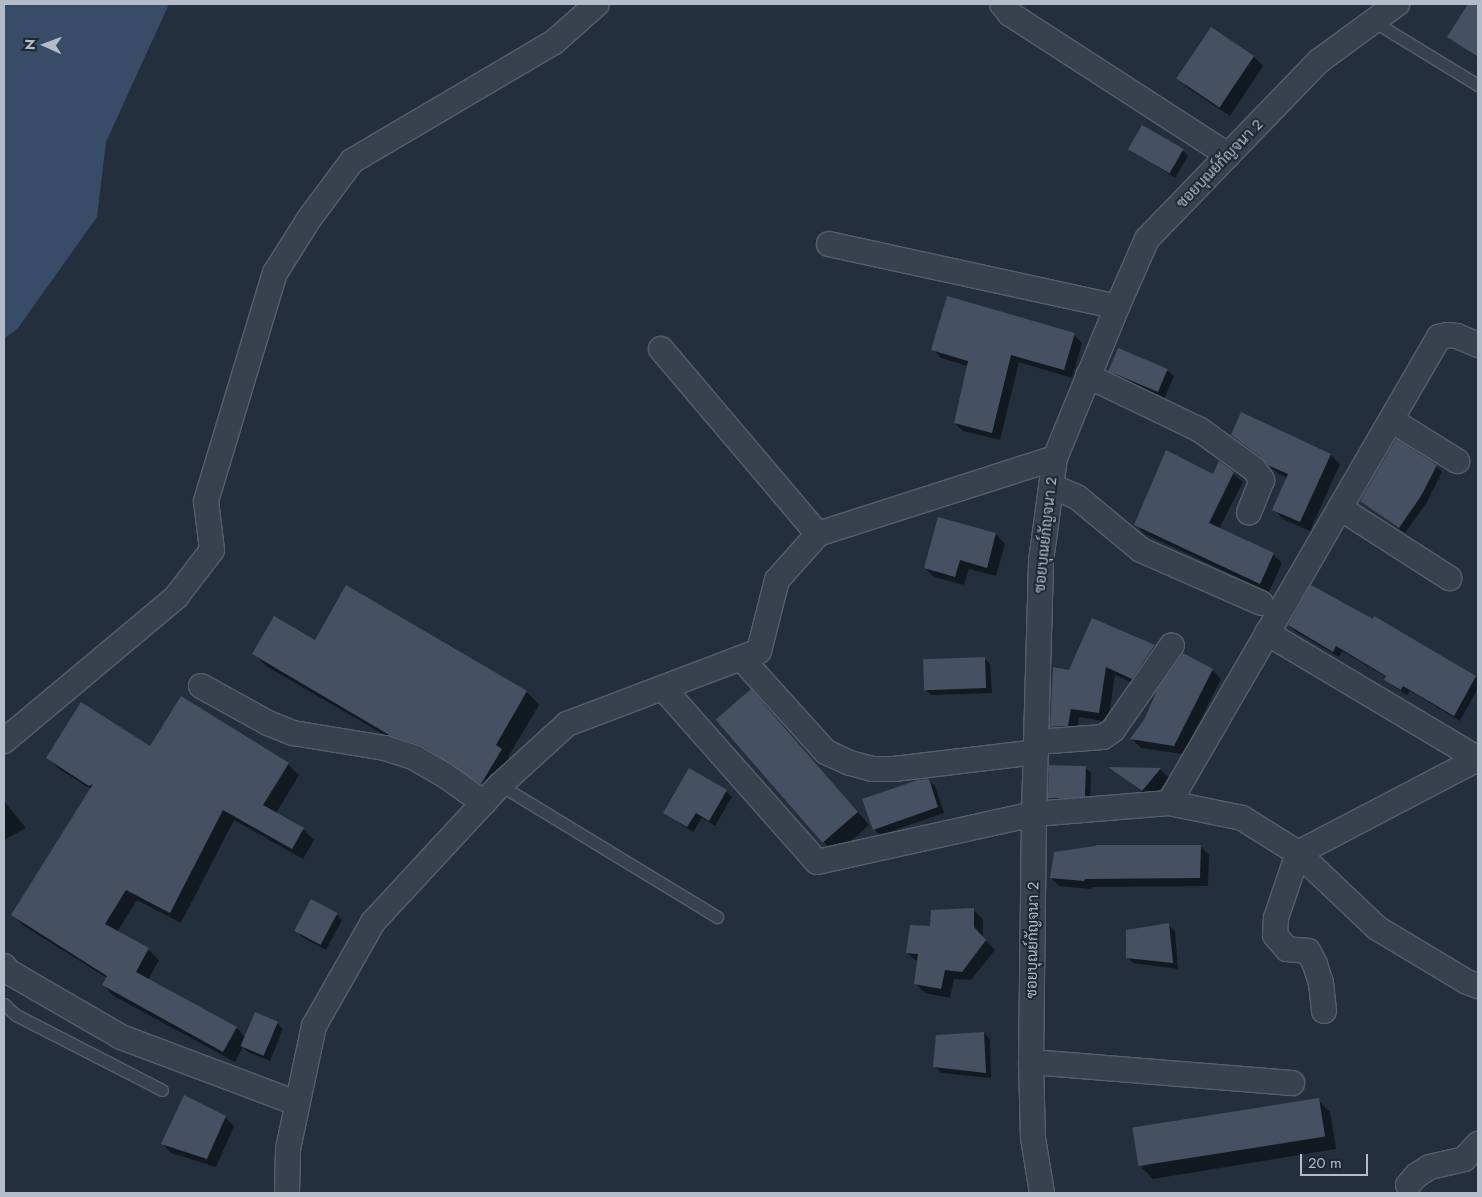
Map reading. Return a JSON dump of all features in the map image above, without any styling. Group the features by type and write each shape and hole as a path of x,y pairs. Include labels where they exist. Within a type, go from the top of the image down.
{"street":[{"path":"4,741 176,597 212,550 206,501 275,273 309,219 352,160 554,42 597,4"},
{"path":"1002,4 1010,14 1228,155"},
{"name":"ซอยบุณย์กัญจนา 2","path":"1042,1193 1033,1138 1031,1062 1034,814 1041,561 1055,458 1117,306 1147,239 1319,61 1397,4"},
{"path":"829,244 1117,306"},
{"path":"1169,803 1440,337 1447,335 1457,336 1478,345"},
{"path":"661,349 818,534"},
{"path":"1088,376 1200,430 1254,469 1262,480 1249,513"},
{"path":"1391,420 1456,461"},
{"path":"287,1193 288,1149 314,1026 373,922 500,786 567,724 759,650 777,580 818,534 1055,458"},
{"path":"1051,486 1077,497 1141,550 1261,603"},
{"path":"1340,508 1449,578"},
{"path":"1267,632 1478,759"},
{"path":"741,658 826,752 850,763 872,769 894,769 1103,737 1113,730 1172,645"},
{"path":"201,686 268,723 293,733 384,748 415,758 443,774 484,803"},
{"path":"663,688 817,862 1034,814 1169,803 1242,818 1298,853 1377,928 1474,978"},
{"path":"1324,1010 1321,983 1316,964 1308,951 1288,949 1275,935 1276,918 1298,853 1478,759"},
{"path":"4,966 8,972 121,1037 297,1103"},
{"path":"1031,1062 1292,1083"},
{"path":"1408,1185 1417,1175 1430,1167 1464,1159 1478,1144"}],"lane":[{"path":"1373,21 1478,85"},
{"path":"500,786 717,917"},
{"path":"4,1004 16,1015 162,1090"}],"water":[{"path":"4,4 169,4 106,142 97,217 18,328 4,339"}],"building":[{"path":"1468,4 1478,4 1478,57 1447,37"},
{"path":"1211,27 1254,56 1219,107 1176,78"},
{"path":"1142,125 1184,149 1170,173 1128,149"},
{"path":"947,296 1075,333 1064,370 1011,355 992,433 954,423 968,361 931,350"},
{"path":"1118,348 1168,369 1158,392 1108,371"},
{"path":"1241,412 1331,454 1300,522 1272,510 1288,474 1268,465 1262,458 1231,435"},
{"path":"1396,439 1437,465 1421,496 1399,528 1360,501"},
{"path":"1166,450 1213,474 1219,461 1234,472 1209,523 1274,553 1260,584 1134,525"},
{"path":"938,517 996,533 987,568 960,560 955,577 924,568"},
{"path":"346,585 527,691 496,745 502,749 481,784 422,746 391,736 252,654 274,616 315,640"},
{"path":"1311,585 1373,619 1374,616 1476,676 1454,716 1403,686 1401,690 1384,680 1386,676 1336,646 1333,652 1288,625"},
{"path":"1092,618 1155,645 1132,679 1106,667 1099,713 1071,709 1068,726 1050,727 1053,667 1069,670"},
{"path":"1183,653 1213,669 1174,746 1130,739 1144,720 1157,690"},
{"path":"985,657 986,688 924,690 923,659"},
{"path":"751,689 858,812 822,843 716,720"},
{"path":"181,696 289,763 263,805 304,828 292,849 223,810 170,913 126,890 105,924 149,948 136,972 237,1027 223,1052 102,985 107,976 11,915 93,784 89,786 46,758 81,702 150,746"},
{"path":"1049,765 1086,766 1085,799 1048,798"},
{"path":"1108,767 1161,768 1142,791"},
{"path":"689,768 727,790 709,821 696,813 687,827 663,813"},
{"path":"929,779 938,807 873,830 862,799 918,780"},
{"path":"1096,845 1201,845 1200,878 1085,879 1084,881 1050,878 1054,852"},
{"path":"311,899 337,913 321,945 294,931"},
{"path":"974,908 974,927 986,940 962,972 945,970 941,989 914,984 918,954 906,953 910,925 930,926 931,910"},
{"path":"1169,923 1173,963 1126,958 1126,930"},
{"path":"255,1012 278,1022 264,1056 241,1046"},
{"path":"984,1032 986,1073 933,1067 936,1035"},
{"path":"184,1095 226,1116 207,1159 161,1144"},
{"path":"1319,1098 1325,1137 1138,1166 1132,1128"}]}
